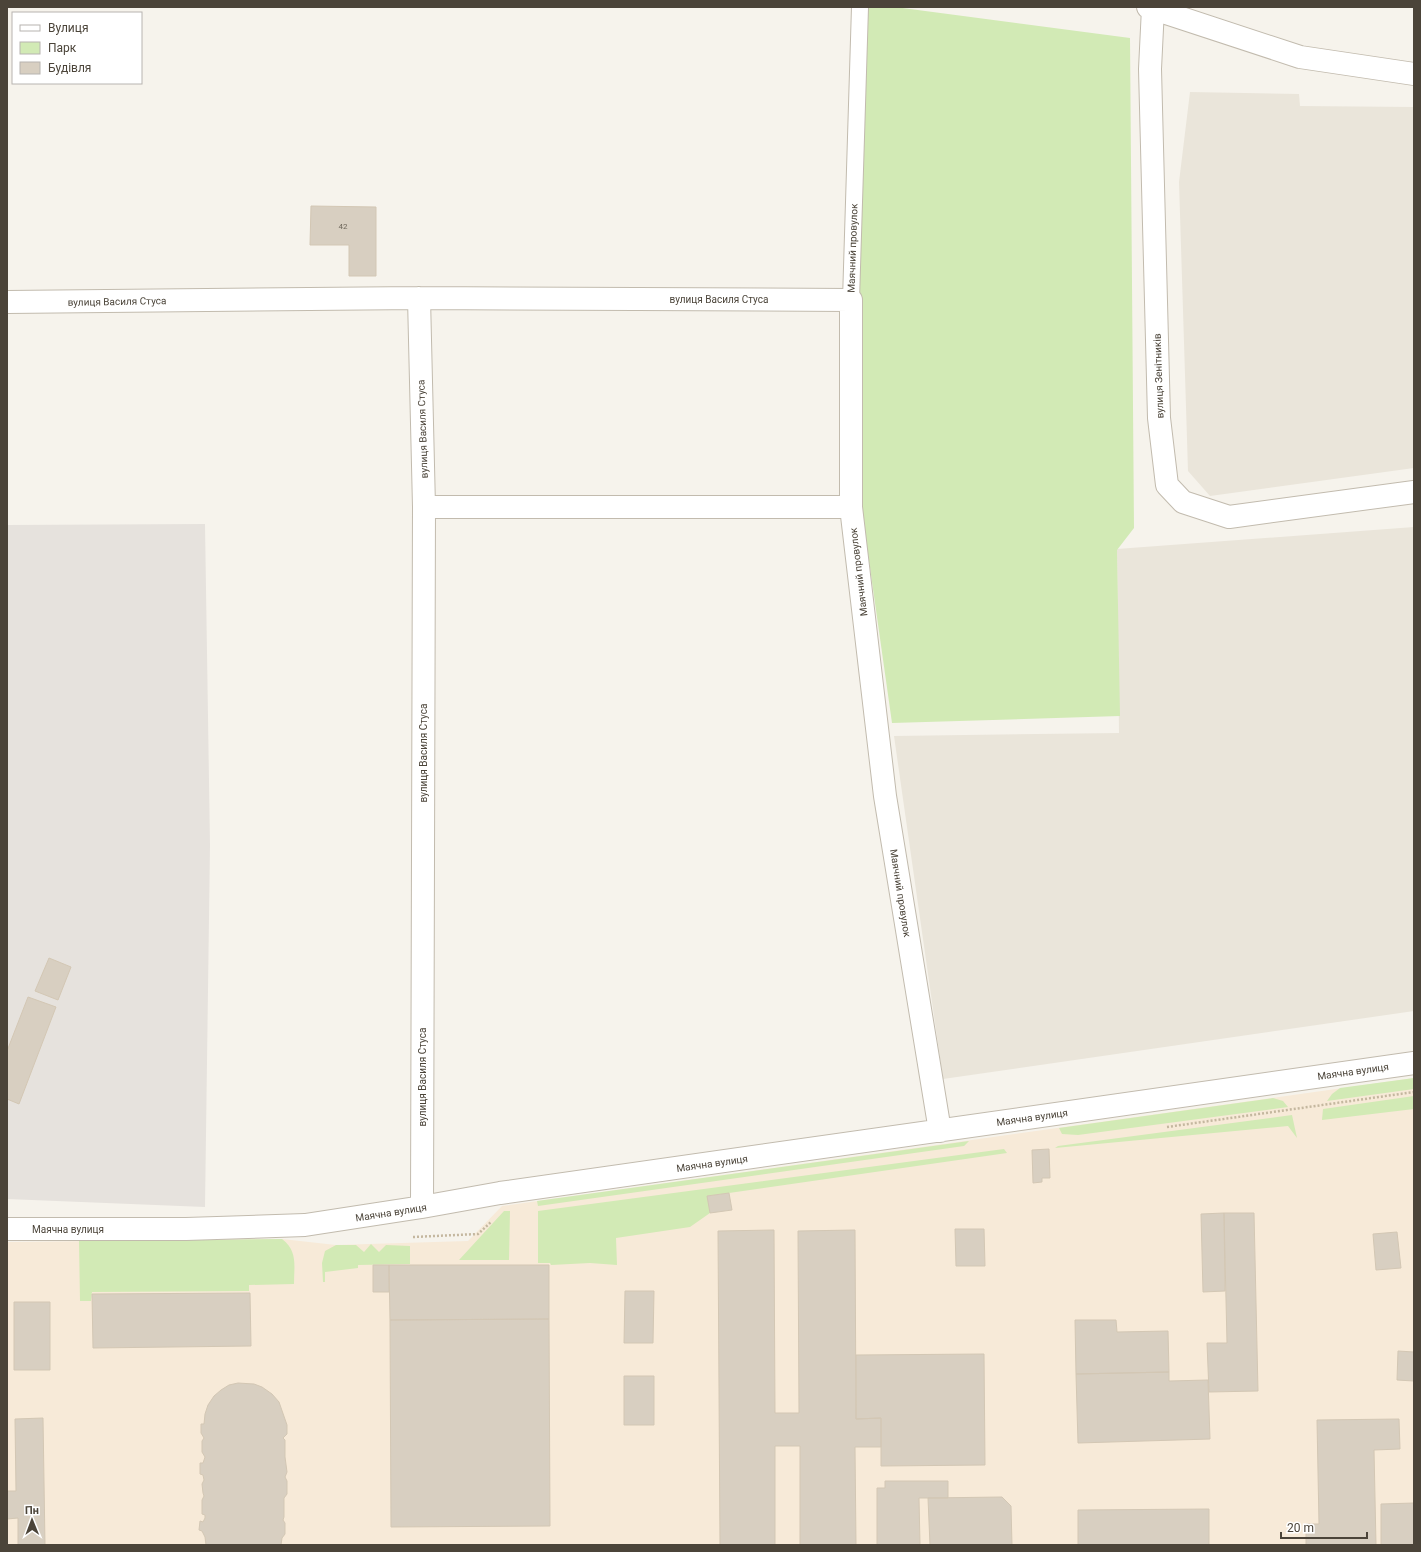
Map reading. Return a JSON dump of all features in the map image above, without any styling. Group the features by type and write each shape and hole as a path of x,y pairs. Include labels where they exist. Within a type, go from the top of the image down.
{"street":[{"path":"1150,7 1300,57 1414,74"},
{"name":"вулиця Зенітників","path":"1150,7 1150,70 1158,418 1167,485 1183,502 1229,517 1414,492"},
{"name":"вулиця Василя Стуса","path":"419,298 424,507 422,1207"},
{"name":"вулиця Василя Стуса","path":"7,302 419,298 850,300"},
{"name":"Маячний провулок","path":"850,300 850,507 885,796 940,1131"},
{"path":"424,507 850,507"},
{"name":"Маячна вулиця","path":"7,1229 186,1229 305,1225 508,1192 1414,1063"}],"lane":[{"name":"Маячний провулок","path":"850,300 860,7"}],"shaded area":[{"path":"1190,92 1299,94 1300,106 1414,107 1414,468 1210,496 1188,471 1179,182"},
{"path":"205,524 210,845 205,1207 7,1199 7,525"},
{"path":"1414,527 1414,1011 943,1079 894,736 1119,733 1117,549"},
{"path":"1414,1078 1414,1545 7,1545 7,1242 282,1239 336,1245 468,1241 502,1206"}],"green space":[{"path":"867,7 895,7 1130,38 1134,528 1117,550 1120,716 892,723 861,504 858,306"},
{"path":"1414,1078 1414,1089 1327,1101 1332,1094 1340,1088"},
{"path":"1414,1096 1414,1109 1322,1120 1323,1109"},
{"path":"1273,1098 1283,1101 1288,1107 1078,1135 1062,1134 1059,1128"},
{"path":"1292,1115 1297,1138 1288,1126 1055,1148 1058,1146"},
{"path":"969,1141 964,1146 538,1206 537,1201"},
{"path":"1004,1149 1007,1153 708,1196 710,1213 690,1227 616,1238 617,1265 590,1263 551,1265 550,1263 538,1263 538,1211"},
{"path":"504,1211 510,1211 509,1260 459,1260"},
{"path":"282,1239 291,1249 293,1254 294,1284 249,1285 249,1291 92,1292 91,1301 80,1301 79,1241"},
{"path":"371,1244 379,1252 386,1245 410,1246 410,1264 358,1265 358,1268 325,1272 325,1282 323,1282 322,1263 325,1251 336,1245 356,1245 364,1252"}],"building":[{"path":"311,206 376,207 376,276 349,276 349,245 310,245"},
{"path":"49,958 71,967 58,1000 35,991"},
{"path":"28,997 56,1007 19,1104 7,1099 7,1051"},
{"path":"1049,1149 1050,1178 1042,1178 1042,1182 1033,1183 1032,1150"},
{"path":"729,1193 732,1210 710,1213 707,1196"},
{"path":"1224,1213 1254,1213 1258,1391 1209,1392 1207,1343 1227,1343"},
{"path":"1224,1213 1225,1291 1203,1292 1201,1214"},
{"path":"955,1229 984,1229 985,1266 956,1266"},
{"path":"774,1230 775,1413 799,1413 798,1231 855,1230 856,1419 881,1418 881,1447 855,1447 856,1545 800,1545 800,1446 775,1446 775,1545 720,1545 718,1231"},
{"path":"1397,1232 1401,1268 1376,1270 1373,1234"},
{"path":"373,1265 389,1265 389,1292 373,1292"},
{"path":"389,1265 549,1265 549,1319 390,1320"},
{"path":"625,1291 654,1291 653,1343 624,1343"},
{"path":"250,1293 251,1346 93,1348 92,1294"},
{"path":"14,1302 50,1302 50,1370 14,1370"},
{"path":"549,1319 550,1526 391,1527 390,1320"},
{"path":"1075,1320 1116,1320 1117,1332 1168,1331 1169,1372 1076,1374"},
{"path":"1398,1351 1414,1352 1414,1381 1397,1380"},
{"path":"984,1354 985,1465 881,1466 881,1418 856,1419 856,1355"},
{"path":"1169,1372 1169,1381 1208,1380 1210,1439 1078,1443 1076,1374"},
{"path":"624,1376 654,1376 654,1425 624,1425"},
{"path":"238,1383 254,1384 262,1387 272,1394 279,1402 287,1425 287,1434 283,1438 285,1440 287,1472 285,1477 287,1481 287,1494 284,1498 283,1520 285,1523 285,1534 282,1538 281,1545 206,1545 205,1537 202,1531 199,1530 200,1521 203,1522 205,1518 205,1515 202,1514 202,1500 204,1496 202,1484 204,1480 203,1475 200,1474 200,1463 203,1463 205,1457 202,1452 202,1441 204,1438 201,1433 201,1424 204,1424 208,1405 214,1396 229,1385"},
{"path":"43,1418 45,1545 18,1545 18,1518 7,1519 7,1491 16,1491 15,1419"},
{"path":"1399,1419 1400,1449 1374,1450 1376,1545 1306,1545 1306,1524 1319,1524 1317,1420"},
{"path":"885,1481 948,1481 948,1498 919,1498 920,1545 877,1545 877,1488 885,1488"},
{"path":"1002,1497 1011,1506 1012,1545 930,1545 928,1498"},
{"path":"1414,1503 1414,1545 1381,1545 1381,1504"},
{"path":"1209,1509 1209,1545 1078,1545 1078,1510"}]}
